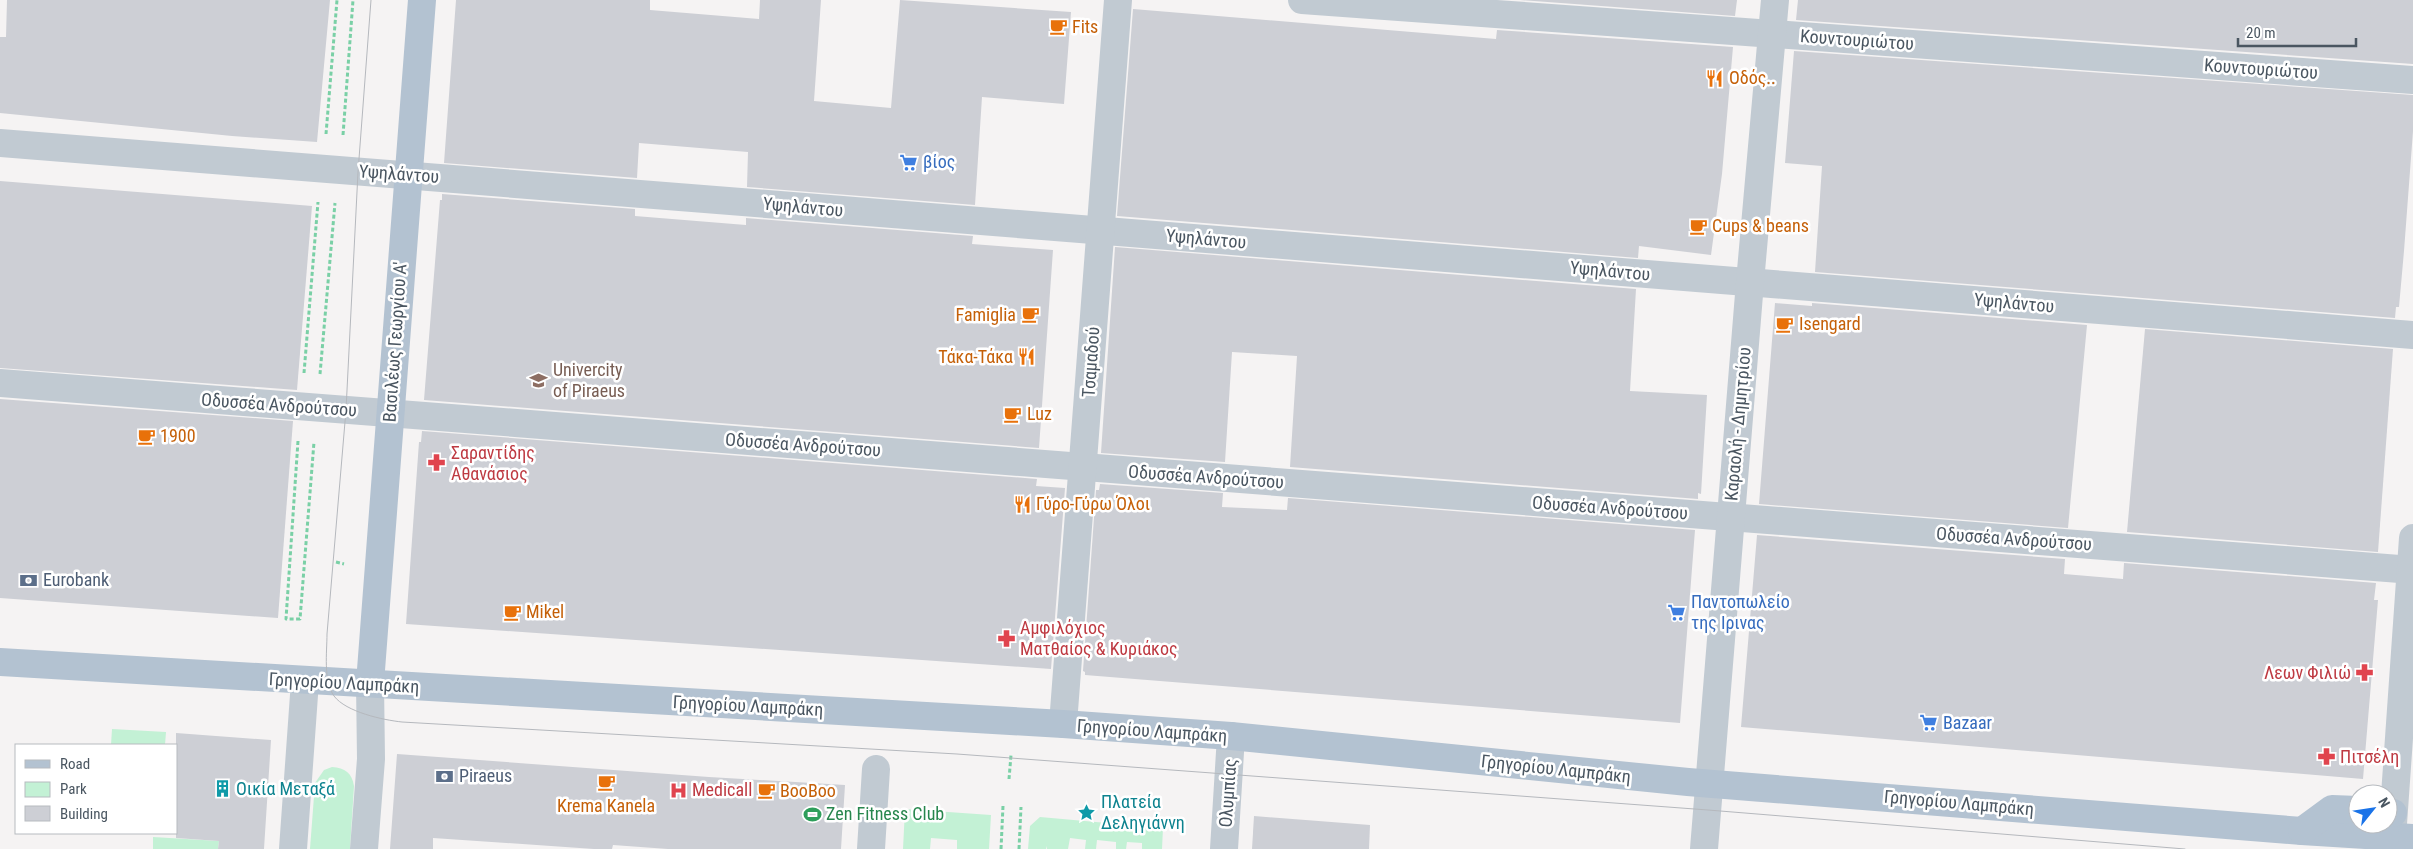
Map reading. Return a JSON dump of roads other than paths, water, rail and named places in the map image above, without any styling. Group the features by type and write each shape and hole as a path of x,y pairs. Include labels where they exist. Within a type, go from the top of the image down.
{"main road":[{"name":"Βασιλέως Γεωργίου Α'","path":"370,683 422,0"},
{"name":"Γρηγορίου Λαμπράκη","path":"0,662 1063,724 1231,736 1708,783 2302,831 2348,831"},
{"path":"2302,831 2332,809 2348,810"}],"street":[{"name":"Τσαμαδού","path":"1063,724 1118,0"},
{"name":"Κουντουριώτου","path":"1302,0 2413,80"},
{"name":"Καραολή - Δημητρίου","path":"1704,849 1730,517 1776,0"},
{"name":"Υψηλάντου","path":"0,143 2413,335"},
{"name":"Οδυσσέα Ανδρούτσου","path":"0,383 2412,570"},
{"path":"2398,798 2413,538"},
{"path":"293,849 305,681"},
{"path":"364,849 371,759 370,683"},
{"name":"Ολυμπίας","path":"1224,849 1231,736"},
{"path":"871,849 876,769"}],"tram line":[{"path":"371,0 358,172 346,410 326,657 328,682 334,696 347,707 375,717 402,722 957,754 1708,810 2185,849"}],"place":[{"name":"Fits","path":"1058,27"},
{"name":"Οδός..","path":"1715,78"},
{"name":"βίος","path":"909,162"},
{"name":"Cups & beans","path":"1698,226"},
{"name":"Famiglia","path":"1030,315"},
{"name":"Isengard","path":"1785,324"},
{"name":"Τάκα-Τάκα","path":"1027,357"},
{"name":"Univercity of Piraeus","path":"539,380"},
{"name":"Luz","path":"1013,414"},
{"name":"1900","path":"146,436"},
{"name":"Σαραντίδης Αθανάσιος","path":"437,463"},
{"name":"Γύρο-Γύρω Όλοι","path":"1022,504"},
{"name":"Eurobank","path":"29,580"},
{"name":"Mikel","path":"512,612"},
{"name":"Παντοπωλείο της Ιρινας","path":"1677,612"},
{"name":"Αμφιλόχιος Ματθαίος & Κυριάκος","path":"1006,638"},
{"name":"Λεων Φιλιώ","path":"2365,673"},
{"name":"Bazaar","path":"1929,723"},
{"name":"Πιτσέλη","path":"2326,757"},
{"name":"Piraeus","path":"445,776"},
{"name":"Krema Kanela","path":"606,783"},
{"name":"Οικία Μεταξά","path":"222,789"},
{"name":"Medicall","path":"678,790"},
{"name":"BooBoo","path":"766,791"},
{"name":"Πλατεία Δεληγιάννη","path":"1087,812"},
{"name":"Zen Fitness Club","path":"812,814"}]}
